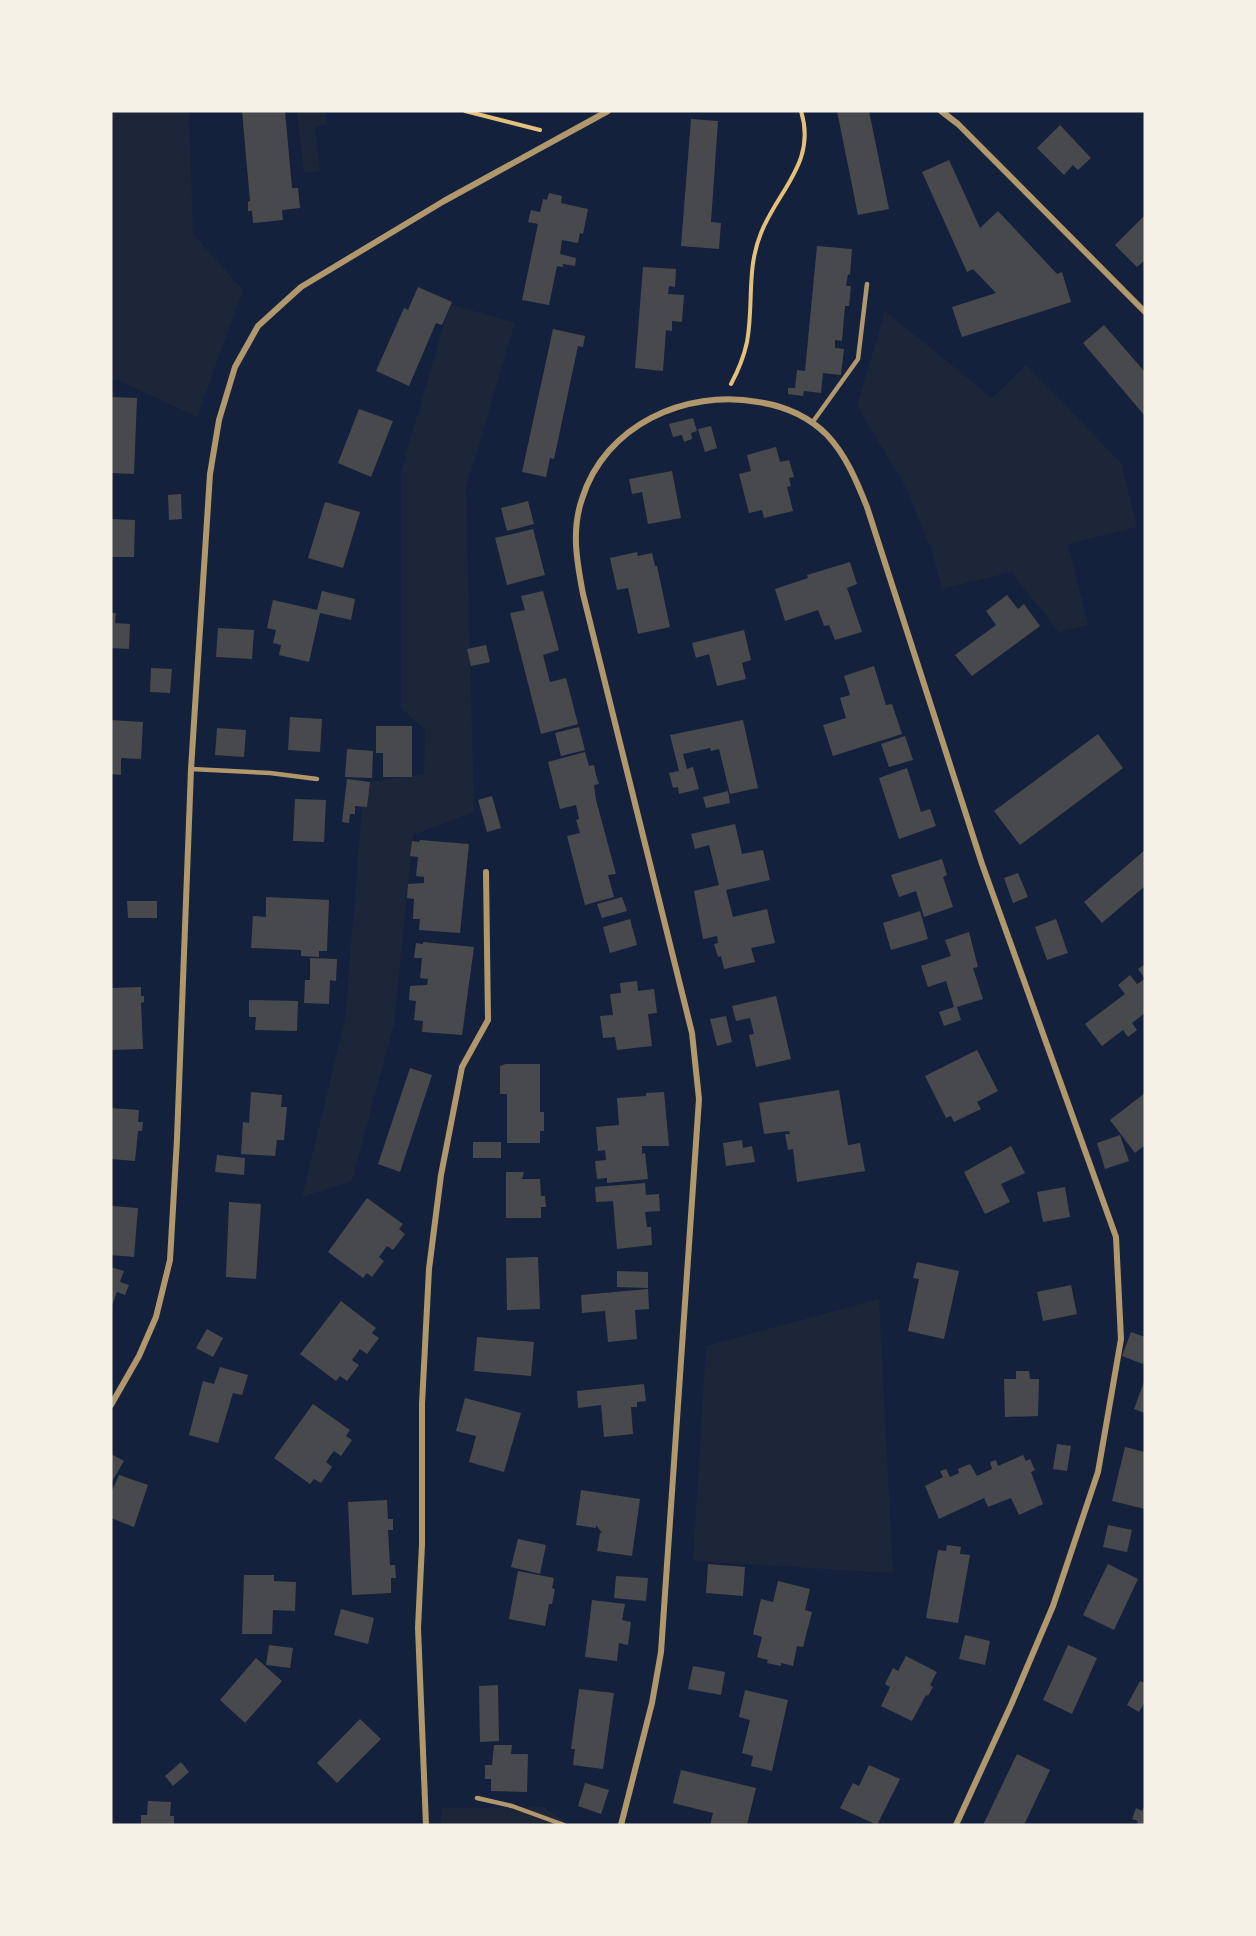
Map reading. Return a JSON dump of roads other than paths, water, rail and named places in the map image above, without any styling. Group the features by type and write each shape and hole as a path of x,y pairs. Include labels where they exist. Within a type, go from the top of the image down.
{"street":[{"path":"111,1405 139,1356 156,1317 170,1260 177,1139 191,769 210,474 219,420 235,367 258,326 300,287 444,201 608,111"},
{"path":"941,111 958,124 1145,312"},
{"path":"621,1825 652,1703 661,1652 699,1099 692,1034 583,594 575,539 577,520 592,474 618,441 634,427 653,416 686,404 724,398 770,404 792,410 828,436 854,475 867,507 982,864 1116,1238 1121,1339 1098,1472 1053,1606 956,1825"},
{"path":"426,1825 418,1628 422,1544 422,1404 429,1269 441,1175 462,1067 488,1020 486,872"}],"lane":[{"path":"812,423 858,359 867,284"},
{"path":"191,769 270,772 317,779"},
{"path":"477,1798 512,1806 564,1825"}]}
